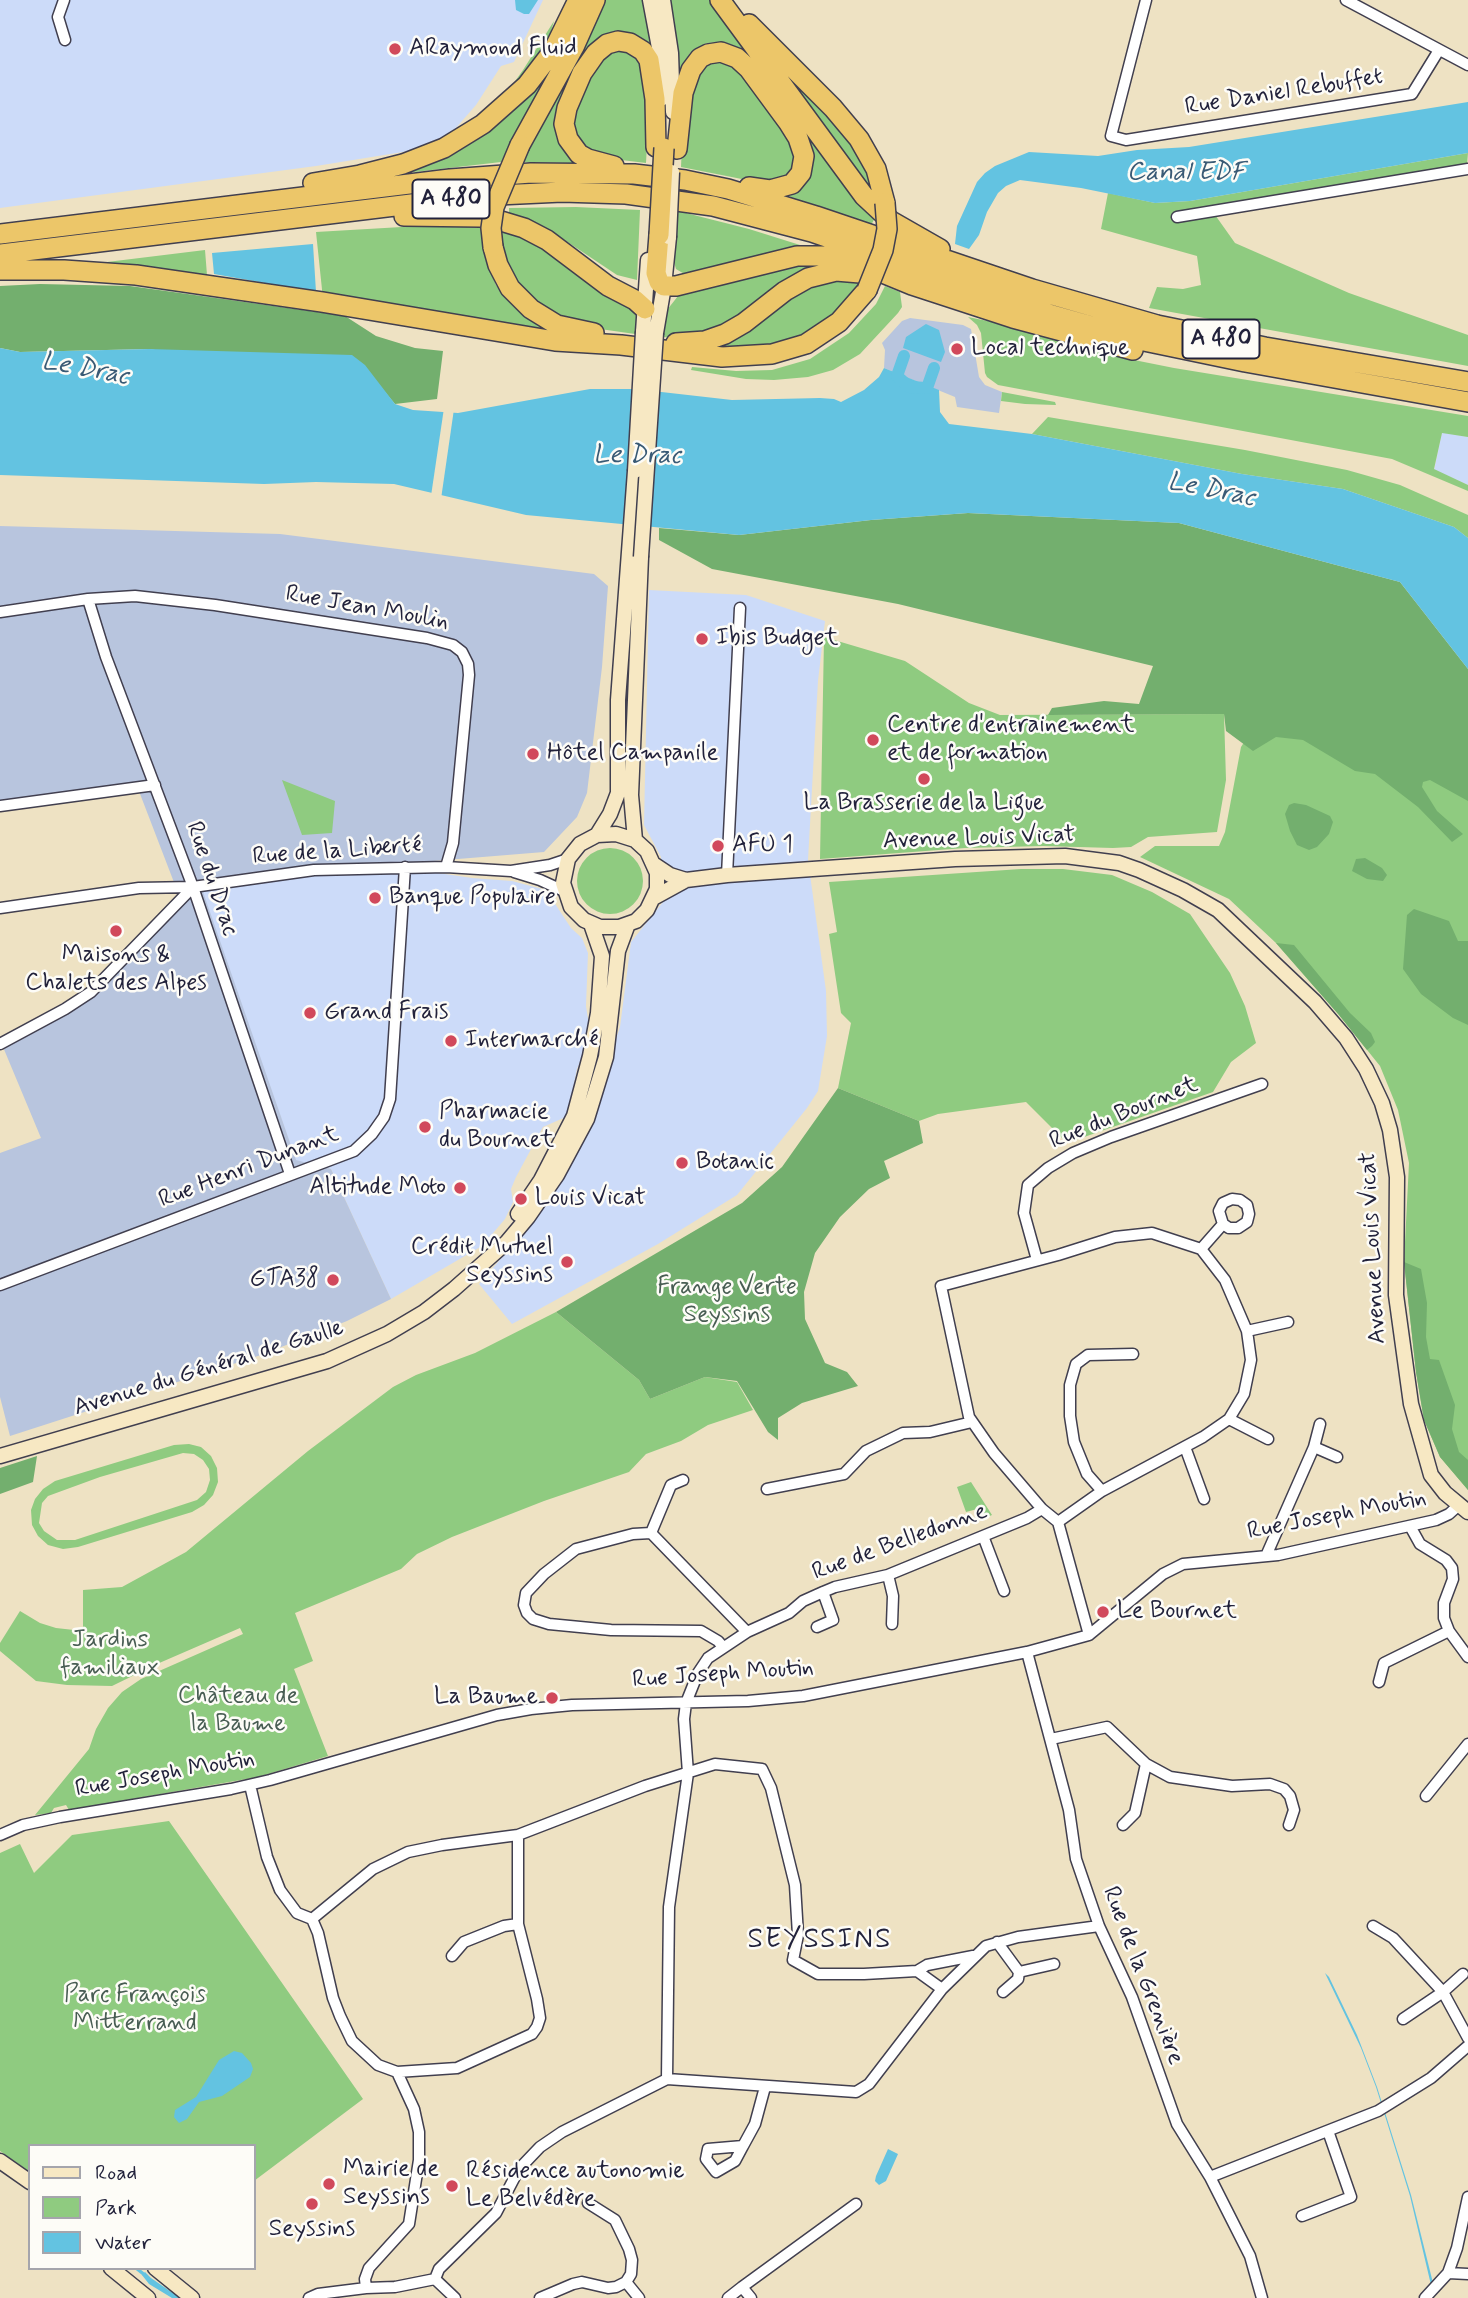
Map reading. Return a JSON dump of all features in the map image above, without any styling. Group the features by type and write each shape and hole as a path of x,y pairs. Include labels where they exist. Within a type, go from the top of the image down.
{"highway":[{"path":"224,206 253,193 395,167 461,138 504,108 527,85 553,51 578,0"},
{"path":"595,0 574,47 520,145 494,207 491,228 493,247 502,273 510,288 531,309 547,320 579,331 664,342 705,341 744,323 797,283 817,274 857,272 921,263"},
{"path":"0,270 64,270 136,275 322,302 555,341 621,345 722,357 765,355 806,344 839,322 867,290 883,250 887,229 885,203 876,169 851,128 803,76 722,0"},
{"path":"722,0 864,196 891,221 921,263 976,288"},
{"path":"634,174 588,159 572,146 565,131 568,108 582,73 596,52 607,44 618,41 630,43 643,51 649,60 667,148"},
{"path":"729,189 741,186 770,190 786,187 797,179 804,163 801,145 793,130 760,84 737,58 727,53 714,53 700,58 691,70 667,148 656,273 659,282 664,286 676,286 808,254 856,262 921,263 1061,332 1147,354 1384,396 1406,391 1468,402"},
{"path":"663,69 671,190"},
{"name":"A 480","path":"0,234 450,179 531,173 634,174 729,189 816,216 921,263"},
{"name":"A 480","path":"0,254 148,234 477,197 562,192 626,194 713,206 921,263"},
{"path":"277,221 432,216 480,217 501,221 524,228 547,240 608,286 635,300 645,309"},
{"name":"A 480","path":"976,288 1094,308 1168,328 1468,382"}],"main road":[{"path":"650,0 663,69"},
{"path":"663,0 673,78 667,148"},
{"path":"650,332 645,309 659,235 671,190"},
{"path":"635,840 631,795 636,557 650,332 664,286"},
{"path":"597,835 610,814 618,793 618,700 636,557"},
{"path":"616,834 635,840 647,851 655,865 655,897 642,916 628,924 610,928 591,924 577,914 564,891 564,875 569,859 580,844 597,835 616,834"},
{"name":"Avenue Louis Vicat","path":"687,880 955,859 1065,856 1119,863 1183,890 1218,909 1315,1002 1346,1038 1366,1069 1382,1103 1390,1130 1397,1177 1395,1272 1409,1393 1419,1434 1433,1463 1465,1505"},
{"path":"655,865 687,880"},
{"path":"655,897 687,880"},
{"name":"Avenue du Général de Gaulle","path":"489,1256 535,1189 574,1115 590,1056 600,989 602,956 591,924"},
{"name":"Avenue du Général de Gaulle","path":"0,1456 271,1379 350,1351 387,1334 424,1312 454,1289 507,1242 548,1190 587,1119 606,1057 618,951 628,924"},
{"path":"0,2161 28,2181"},
{"path":"113,2270 148,2298"},
{"path":"157,2270 191,2298"}],"street":[{"path":"64,0 58,17 65,40"},
{"name":"Rue Daniel Rebuffet","path":"1146,0 1111,136 1126,140 1412,94 1438,50"},
{"path":"1346,0 1468,65"},
{"path":"1177,217 1468,169"},
{"name":"Rue Jean Moulin","path":"88,599 135,596 215,605 427,638 453,645 468,664 469,676 453,843 446,867"},
{"path":"0,612 88,599"},
{"name":"Rue du Drac","path":"88,599 106,657 192,887 289,1174"},
{"path":"727,875 740,608"},
{"path":"0,806 155,785"},
{"name":"Rue de la Liberté","path":"0,908 139,888 192,887 314,870 446,867 511,871 569,859"},
{"name":"Rue Henri Dunant","path":"0,1285 354,1151 372,1134 389,1107 405,867"},
{"name":"Rue de la Liberté","path":"511,871 564,891"},
{"path":"0,1044 91,992 192,887"},
{"name":"Rue du Bournet","path":"1037,1260 1024,1213 1028,1185 1048,1168 1073,1153 1111,1137 1262,1084"},
{"path":"1200,1249 1223,1224"},
{"path":"1058,1522 1102,1491 1185,1447 1229,1419 1244,1394 1251,1360 1247,1331 1225,1280 1200,1249 1152,1233 1115,1237 940,1286 965,1402 972,1422 994,1453 1042,1509 1058,1522 1089,1635"},
{"path":"1247,1331 1288,1322"},
{"path":"1102,1491 1087,1474 1074,1442 1070,1416 1070,1385 1076,1364 1088,1355 1133,1354"},
{"path":"1229,1419 1268,1439"},
{"path":"767,1489 844,1474 866,1451 903,1433 930,1432 972,1422"},
{"path":"1266,1556 1314,1447 1320,1424"},
{"path":"1185,1447 1204,1499"},
{"path":"1314,1447 1337,1457"},
{"path":"650,1534 671,1485 683,1480"},
{"name":"Rue Joseph Moutin","path":"0,1835 23,1825 60,1817 250,1784 497,1715 572,1705 748,1701 803,1696 1027,1652 1089,1635 1163,1574 1183,1564 1266,1556 1410,1526 1436,1520 1465,1505"},
{"name":"Rue de Belledonne","path":"667,2079 669,1907 688,1773 684,1719 698,1673 708,1658 723,1647 747,1632 789,1613 803,1601 835,1587 888,1575 1042,1509"},
{"path":"1410,1526 1420,1544 1446,1560 1452,1568 1453,1579 1444,1603 1444,1618 1449,1631 1467,1654"},
{"path":"723,1647 701,1631 611,1630 549,1624 533,1619 527,1613 524,1605 526,1593 544,1574 576,1549 633,1534 650,1534 747,1632"},
{"path":"983,1536 1003,1591"},
{"path":"888,1575 893,1596 892,1624"},
{"path":"817,1627 833,1620 823,1592"},
{"path":"1379,1682 1384,1663 1449,1631"},
{"name":"Rue de la Grenière","path":"1027,1652 1069,1810 1076,1859 1098,1926 1132,1997 1177,2124 1210,2177 1250,2256 1262,2298"},
{"path":"1051,1740 1107,1727 1146,1764 1170,1777 1232,1786 1269,1784 1284,1789 1290,1796 1294,1810 1289,1825"},
{"path":"1426,1796 1468,1744"},
{"path":"312,1920 373,1869 408,1852 518,1835 645,1786 715,1764 762,1769 774,1801 794,1885 798,1935 793,1960 818,1974 917,1971 927,1965 973,1956"},
{"path":"1122,1825 1135,1813 1146,1764"},
{"path":"250,1784 267,1857 280,1890 296,1913 312,1920 318,1933 333,1998 352,2041 378,2065 397,2072 457,2068 532,2034 540,2018 518,1924 518,1835"},
{"path":"452,1956 464,1942 504,1926 518,1924"},
{"path":"435,2279 439,2269 496,2213 519,2169 540,2147 562,2132 667,2079 856,2092 869,2084 942,1989 986,1946 1018,1937 1098,1926"},
{"path":"1373,1926 1393,1938 1443,1992 1468,2038"},
{"path":"997,1942 1019,1972 1018,1979 1003,1992"},
{"path":"1019,1972 1054,1964"},
{"path":"917,1971 942,1989"},
{"path":"1403,2019 1443,1992 1463,1973"},
{"path":"1210,2177 1390,2105 1432,2078 1468,2046"},
{"path":"366,2288 365,2279 369,2268 409,2224 419,2160 419,2132 414,2109 397,2072"},
{"path":"743,2146 755,2124 765,2087"},
{"path":"1302,2216 1351,2197 1328,2131"},
{"path":"1425,2298 1448,2273 1457,2248 1468,2197"},
{"path":"540,2298 582,2282 608,2288 617,2287 626,2282 631,2274 629,2249 615,2220 588,2203"},
{"path":"728,2298 856,2204"},
{"path":"1448,2273 1468,2274"},
{"path":"309,2298 318,2294 395,2287 435,2279"},
{"path":"435,2279 455,2298"},
{"path":"626,2282 639,2298"},
{"path":"742,2287 751,2298"}],"shaded area":[{"path":"0,0 543,0 514,62 501,66 476,105 455,129 434,142 409,151 316,166 0,208"},
{"path":"910,318 963,325 971,329 979,377 985,385 1002,392 999,413 957,407 955,397 884,368 885,350 882,343 902,321"},
{"path":"1442,432 1468,437 1468,485 1434,470"},
{"path":"0,526 280,534 594,574 608,586 602,667 587,793 577,817 544,852 384,865 201,886 296,1160 331,1169 391,1299 347,1321 261,1355 10,1436 0,1397 0,1153 41,1138 3,1047 66,1011 180,898 137,786 0,804"},
{"path":"649,590 746,595 825,621 818,681 808,860 826,991 827,1036 818,1091 737,1195 658,1244 512,1324 479,1284 523,1233 583,1135 620,1027 631,942 663,902 661,857 644,825"},
{"path":"384,865 512,881 546,890 571,928 582,938 588,953 586,1006 591,1038 577,1069 568,1116 543,1127 511,1189 513,1202 505,1219 482,1246 391,1299 331,1169 296,1161 200,886"}],"green space":[{"path":"597,0 646,0 658,71 601,37 596,40 582,56 559,103 555,127 557,139 574,163 519,162"},
{"path":"668,0 714,0 858,202 875,218 871,225 789,197 810,173 811,156 739,49 724,42 707,43 690,53 680,73 674,18"},
{"path":"554,21 547,45 496,108 523,70"},
{"path":"568,37 501,162 397,174 467,141"},
{"path":"618,47 640,56 649,108 646,163 605,158 580,145 571,119 595,62"},
{"path":"711,58 733,63 788,136 798,155 793,173 767,184 681,167 683,119 695,71"},
{"path":"782,70 860,148 881,206"},
{"path":"1468,153 1467,164 1213,212 1235,243 1349,293 1468,335 1468,366 1149,308 1157,287 1183,289 1201,285 1197,256 1101,229 1108,193 1155,203 1190,201"},
{"path":"509,208 640,210 637,280 617,275 563,239 509,214"},
{"path":"678,211 800,245 799,248 686,275 676,269 674,262"},
{"path":"436,225 481,228 486,261 496,285 513,306 552,332 323,299 316,232"},
{"path":"498,227 532,240 632,310 638,319 642,335 586,327 539,307 507,271"},
{"path":"205,250 207,275 113,267 107,262"},
{"path":"799,263 822,263 733,325 682,338 662,337 667,310 686,290"},
{"path":"825,280 866,280 814,334 747,352 710,346 783,301"},
{"path":"0,286 130,286 345,316 376,336 415,348 443,351 437,399 395,404 379,385 149,349 20,352 0,348"},
{"path":"885,286 900,292 902,307 860,354 833,370 808,377 774,380 746,379 691,370 692,367 736,371 772,370 810,359 849,333 876,304"},
{"path":"968,317 1109,355 1174,368 1468,416 1468,437 1442,433 1434,469 1468,485 1468,491 1392,459 998,385 985,373 981,333"},
{"path":"1002,392 1055,402 1056,405 1001,401"},
{"path":"1048,417 1245,450 1347,470 1400,485 1468,515 1468,538 1454,527 1343,489 1242,474 1032,434"},
{"path":"968,513 1179,523 1400,582 1468,669 1468,801 1430,780 1423,782 1422,787 1437,811 1463,834 1452,842 1418,807 1375,774 1355,771 1303,740 1276,737 1253,751 1226,731 1224,714 1048,715 1052,708 1104,701 1139,704 1153,666 898,604 712,569 659,540 659,528 739,535 871,520"},
{"path":"824,637 905,661 969,703 1000,715 1224,714 1226,780 1217,832 1148,837 1131,847 965,848 820,859"},
{"path":"1263,721 1468,785 1468,1490 1440,1457 1424,1420 1404,1262 1409,1163 1398,1110 1380,1066 1276,943 1229,899 1140,857 1155,846 1219,846 1225,832 1241,747 1250,733"},
{"path":"282,780 335,801 332,833 302,835"},
{"path":"1289,805 1306,805 1330,816 1333,822 1329,834 1317,847 1309,850 1297,845 1285,814"},
{"path":"610,848 633,858 643,881 633,904 610,914 587,904 577,881 587,858"},
{"path":"1365,858 1382,868 1387,875 1383,881 1367,879 1352,871 1356,859"},
{"path":"1021,869 1063,869 1112,875 1152,892 1190,914 1230,973 1245,1006 1256,1043 1231,1062 1213,1092 1067,1143 1026,1102 938,1114 919,1121 838,1088 851,1023 841,1013 829,934 837,932 829,882"},
{"path":"1414,909 1449,921 1458,941 1468,941 1468,1025 1453,1018 1421,994 1403,969 1407,915"},
{"path":"1276,943 1294,945 1350,1013 1371,1033 1375,1042 1372,1046 1367,1050"},
{"name":"Frange Verte Seyssins","path":"838,1088 919,1121 923,1143 884,1161 890,1178 869,1189 840,1217 815,1253 804,1292 805,1319 825,1363 847,1372 858,1386 802,1403 778,1418 778,1440 768,1432 737,1381 705,1377 650,1399 639,1380 556,1312 742,1203 782,1167"},
{"path":"1404,1262 1421,1269 1427,1303 1426,1337 1430,1359 1439,1360 1455,1405 1452,1429 1459,1452 1468,1460 1468,1490 1440,1457 1424,1420"},
{"path":"556,1312 639,1380 650,1399 705,1377 737,1382 753,1410 708,1425 681,1441 646,1454 629,1472 452,1537 417,1554 401,1569 295,1613 313,1661 294,1669 328,1756 258,1777 69,1810 66,1805 54,1808 51,1813 35,1815 89,1749 108,1708 122,1692 141,1679 243,1634 240,1628 112,1686 67,1685 36,1681 0,1651 0,1643 20,1611 40,1623 83,1631 83,1590 122,1587 186,1552 308,1451 393,1387 416,1375 475,1353"},
{"path":"189,1444 201,1447 211,1456 217,1468 218,1482 213,1495 204,1505 192,1512 78,1547 63,1549 48,1545 38,1536 32,1525 31,1510 43,1489 55,1481 174,1445","holes":["183,1453 194,1454 203,1460 209,1469 210,1480 206,1492 197,1500 75,1540 57,1540 44,1531 39,1523 42,1503 48,1496 100,1477"]},
{"path":"37,1456 33,1482 0,1494 0,1468"},
{"path":"971,1482 992,1515 985,1518 981,1508 966,1512 957,1487"},
{"name":"Parc François Mitterrand","path":"169,1821 363,2099 256,2179 256,2144 28,2144 28,2171 0,2151 0,1853 20,1844 34,1873 72,1835"}],"water":[{"path":"515,0 538,0 529,14 524,14 516,10"},
{"name":"Canal EDF","path":"1468,102 1468,153 1190,201 1155,203 1081,188 1020,180 998,193 987,212 979,235 969,249 955,244 957,226 977,182 995,166 1029,152 1098,156 1137,150 1189,147"},
{"path":"313,244 316,292 214,274 212,253"},
{"path":"926,324 939,330 945,352 941,362 903,348 906,337"},
{"name":"Le Drac","path":"0,348 20,352 149,349 352,355 365,365 395,404 413,410 458,413 590,389 635,389 732,400 820,398 841,402 864,390 879,377 884,368 939,390 940,412 949,424 1032,434 1242,474 1343,489 1454,527 1468,538 1468,669 1400,582 1179,523 968,513 871,520 739,535 526,515 394,484 264,484 0,475"},
{"path":"1325,1973 1357,2035 1377,2087 1411,2195 1433,2283 1431,2285 1410,2196 1376,2087 1361,2048"},
{"path":"234,2051 242,2053 251,2063 253,2069 250,2077 222,2096 199,2102 187,2119 179,2123 174,2117 175,2110 196,2097 219,2060"},
{"path":"888,2149 898,2154 886,2181 879,2185 875,2181 876,2176"},
{"path":"145,2272 180,2298 172,2298 149,2284 142,2275"}],"pier":[{"path":"444,408 454,409 441,499 431,496"}],"waterway":[{"path":"904,356 897,376 909,387 927,388 934,368"},
{"path":"138,2270 146,2276"}],"place":[{"name":"ARaymond Fluid","path":"395,49"},
{"name":"Local technique","path":"957,349"},
{"name":"Ibis Budget","path":"702,639"},
{"name":"Centre d'entrainement et de formation","path":"873,740"},
{"name":"Hôtel Campanile","path":"533,754"},
{"name":"La Brasserie de la Ligue","path":"924,779"},
{"name":"AFU 1","path":"718,846"},
{"name":"Banque Populaire","path":"375,898"},
{"name":"Maisons & Chalets des Alpes","path":"116,931"},
{"name":"Grand Frais","path":"310,1013"},
{"name":"Intermarché","path":"451,1041"},
{"name":"Pharmacie du Bournet","path":"425,1127"},
{"name":"Botanic","path":"682,1163"},
{"name":"Altitude Moto","path":"460,1188"},
{"name":"Louis Vicat","path":"521,1199"},
{"name":"Crédit Mutuel Seyssins","path":"567,1262"},
{"name":"GTA38","path":"333,1280"},
{"name":"Le Bournet","path":"1103,1612"},
{"name":"La Baume","path":"552,1698"},
{"name":"Mairie de Seyssins","path":"329,2184"},
{"name":"Résidence autonomie Le Belvédère","path":"452,2186"},
{"name":"Seyssins","path":"312,2204"}],"district":[{"name":"SEYSSINS","path":"820,1941"}],"park label":[{"name":"Jardins familiaux","path":"110,1655"},
{"name":"Château de la Baume","path":"238,1711"}]}
